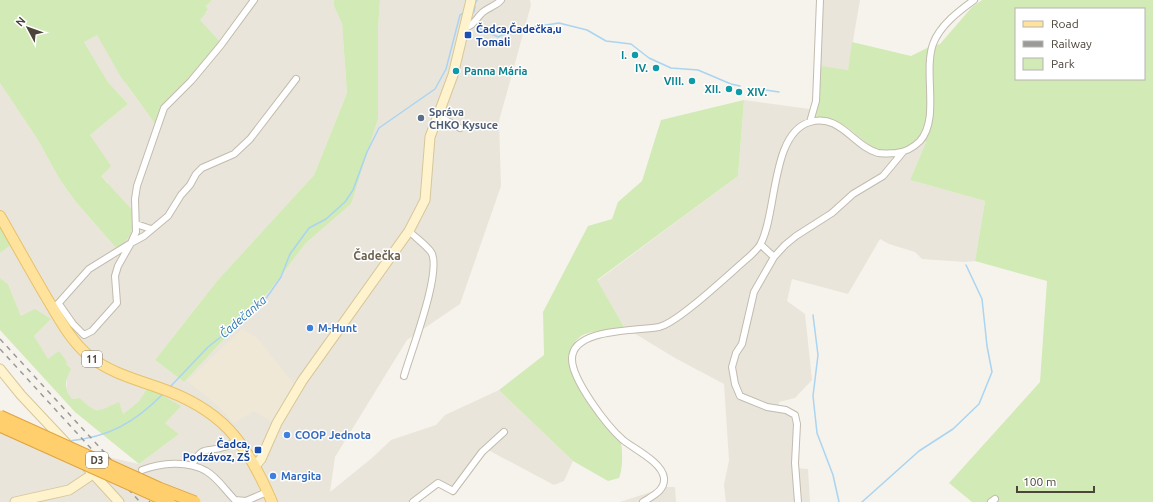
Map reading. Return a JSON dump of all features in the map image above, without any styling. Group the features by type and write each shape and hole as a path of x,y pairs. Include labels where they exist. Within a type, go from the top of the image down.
{"highway":[{"name":"D3","path":"0,416 159,488 195,502"},
{"name":"D3","path":"0,426 169,502"}],"main road":[{"name":"11","path":"0,216 56,306 75,342 92,359 111,370 174,392 211,412 228,427 238,439 255,466 272,502"}],"street":[{"path":"254,0 221,45 191,81 164,108 137,186 135,199 136,232 131,243 118,266 115,276 117,303 92,331 84,335 79,332 56,306 89,269 131,243 144,236 168,216 180,195 190,185 196,174 202,168 234,154 250,139 296,78"},
{"path":"255,466 261,459 277,422 302,381 409,231 425,200 428,147 437,115 453,75 471,0"},
{"path":"464,28 470,27 483,12 497,5 501,0"},
{"path":"810,122 816,101 820,0"},
{"path":"798,502 795,463 797,424 795,414 786,410 767,407 740,396 735,384 732,367 736,353 742,344 754,292 774,257 785,245 796,236 832,213 853,194 883,176 903,152 920,141 927,129 930,108 929,64 934,43 947,23 974,0"},
{"path":"437,115 460,128"},
{"path":"643,502 659,491 662,487 664,477 662,472 655,463 624,441 602,416 575,371 572,359 574,350 580,342 589,337 667,324 749,257 761,245 767,230 779,167 787,144 796,129 810,122 828,120 842,128 864,147 879,153 903,152"},
{"path":"136,224 151,229"},
{"path":"404,376 409,356 425,314 435,264 432,253 409,231"},
{"path":"761,245 774,257"},
{"path":"0,369 20,395 119,502"},
{"path":"413,502 438,483 454,491 482,452 504,432"},
{"path":"192,465 203,451 209,448 222,448 238,439"},
{"path":"142,470 170,464 192,465 207,471 235,500 246,501 268,492"},
{"path":"15,502 69,490 93,474"}],"shaded area":[{"path":"212,0 334,0 334,6 342,22 347,93 314,175 217,281 155,360 184,382 270,290 306,243 351,204 378,28 380,0 530,0 531,5 499,121 501,186 460,304 407,340 335,457 330,492 372,458 391,440 436,425 445,415 499,390 573,461 564,481 554,485 488,450 453,496 440,487 418,502 0,502 0,433 139,464 179,434 165,423 146,390 139,401 123,414 91,409 80,398 72,399 66,392 67,381 48,360 34,336 51,319 21,316 8,284 0,278 0,253 11,245 0,223 0,83 38,140 60,180 76,202 117,249 108,183 101,176 90,135 128,104 108,82 84,42 97,34 128,87 151,118 199,19 208,11 206,6"},
{"path":"818,0 860,0 848,70 817,66"},
{"path":"744,100 817,110 816,118 828,119 844,126 866,144 889,152 918,139 926,142 910,180 985,201 975,261 965,262 922,259 915,252 889,244 880,239 848,294 792,279 787,301 805,314 812,380 795,398 779,402 779,411 793,417 796,424 795,468 808,469 810,502 726,502 724,485 729,460 724,384 675,358 624,327 597,281 738,176"},
{"path":"242,329 256,337 294,384 273,422 254,411 234,423 217,405 187,381"},
{"path":"666,487 675,487 676,502 620,502"}],"green space":[{"path":"0,0 212,0 206,6 208,10 200,20 221,43 163,109 156,125 121,77 97,35 84,42 108,82 128,104 90,135 111,166 101,176 132,210 131,232 127,240 117,249 76,202 60,180 38,140 0,83"},
{"path":"334,0 380,0 378,28 378,118 351,204 306,243 270,290 184,382 155,360 217,281 314,175 347,93 342,23 334,6"},
{"path":"982,0 1153,0 1153,502 972,502 949,483 1040,382 1047,281 975,261 985,201 910,180 926,142 918,139 903,149 894,152 885,151 870,145 840,123 823,118 816,118 821,66 848,70 852,42 911,56 929,47 940,44 972,7"},
{"path":"744,100 738,176 597,280 624,327 585,334 578,338 574,344 570,356 572,368 577,380 614,429 621,443 622,464 619,478 608,481 573,461 499,390 544,355 543,312 588,226 612,219 618,202 642,181 661,120"},
{"path":"0,223 11,245 0,253"},
{"path":"0,278 8,284 21,316 35,309 51,319 34,336 48,359 59,351 67,362 66,364 71,369 67,377 66,388 72,399 80,398 90,407 98,410 119,402 123,414 139,401 146,390 151,389 181,406 165,423 179,434 139,464 75,412 0,330"}],"waterway":[{"name":"Čadečanka","path":"473,7 477,0"},
{"name":"Čadečanka","path":"474,12 475,6"},
{"name":"Čadečanka","path":"170,387 208,347 250,314 267,297 281,277 290,254 309,228 326,219 345,202 353,190 367,152 379,128 435,89 446,69 460,15 465,12"},
{"path":"479,28 498,37 513,30 559,23 587,30 606,41 631,44 649,58 671,68 698,70 731,84 740,86"},
{"path":"759,89 779,92"},
{"path":"862,502 919,451 953,429 979,404 992,372 987,346 982,299 966,265"},
{"path":"813,315 818,355 813,396 817,433 833,475 839,502"},
{"name":"Čadečanka","path":"69,441 96,436 120,427 142,413 163,394"}],"railway":[{"path":"0,339 150,502"},
{"path":"0,349 140,502"}],"place":[{"name":"Čadca,Čadečka,u Tomali","path":"468,35"},
{"name":"I.","path":"635,55"},
{"name":"IV.","path":"656,68"},
{"name":"Panna Mária","path":"456,71"},
{"name":"VIII.","path":"692,81"},
{"name":"XII.","path":"729,89"},
{"name":"XIV.","path":"739,92"},
{"name":"Správa CHKO Kysuce","path":"421,118"},
{"name":"M-Hunt","path":"310,328"},
{"name":"COOP Jednota","path":"287,435"},
{"name":"Čadca, Podzávoz, ZŠ","path":"258,450"},
{"name":"Margita","path":"273,476"}],"district":[{"name":"Čadečka","path":"377,256"}]}
